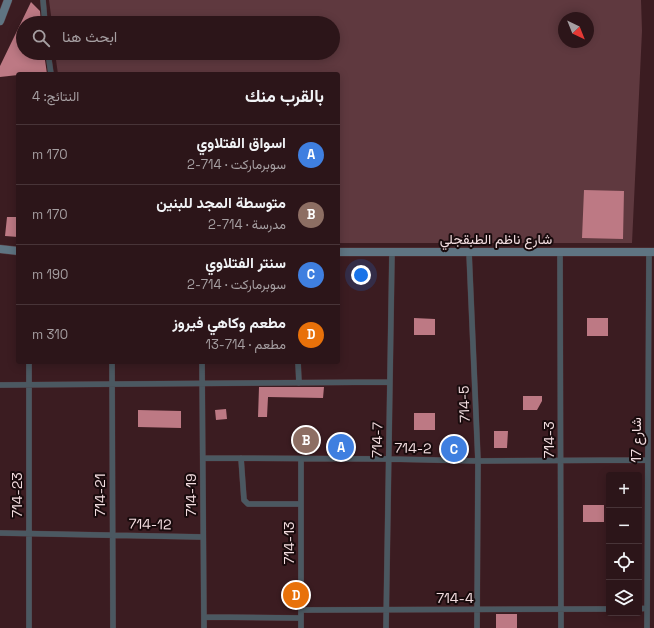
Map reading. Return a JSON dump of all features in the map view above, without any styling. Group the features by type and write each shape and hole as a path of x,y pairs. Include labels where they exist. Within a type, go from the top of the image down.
{"main road":[{"path":"0,21 8,0"},
{"path":"0,250 16,251"},
{"path":"0,253 16,251"},
{"name":"شارع ناظم الطبقجلي","path":"340,252 651,252"}],"street":[{"path":"43,0 44,16"},
{"path":"49,60 51,72"},
{"name":"714-7","path":"386,628 392,252"},
{"name":"714-5","path":"470,252 478,461 477,628"},
{"name":"714-3","path":"560,252 561,628"},
{"name":"شارع 17","path":"647,628 651,252"},
{"name":"714-23","path":"29,364 29,628"},
{"name":"714-21","path":"112,364 113,628"},
{"name":"714-19","path":"202,364 204,628"},
{"path":"298,364 298,383"},
{"path":"0,385 390,382"},
{"name":"714-2","path":"202,458 478,461 648,460"},
{"path":"241,458 244,500 248,504 301,504"},
{"name":"714-13","path":"301,459 301,628"},
{"name":"714-12","path":"0,534 203,537"},
{"path":"642,608 647,608"},
{"name":"714-4","path":"301,610 606,609"},
{"path":"204,617 301,618"}],"shaded area":[{"path":"49,0 641,0 642,31 632,243 340,243 340,72 58,72 56,60 340,60 340,16 51,16"}],"building":[{"path":"31,2 40,11 40,16 24,16"},
{"path":"16,33 16,60 45,60 47,72 16,72 16,75 0,77 0,66"},
{"path":"584,190 624,191 623,239 582,238"},
{"path":"7,217 16,217 16,237 5,236"},
{"path":"414,318 435,319 435,335 414,335"},
{"path":"587,318 608,318 608,336 587,336"},
{"path":"259,387 324,387 323,398 268,397 267,417 258,417"},
{"path":"523,396 542,396 542,401 537,410 523,410"},
{"path":"226,409 227,419 216,420 215,410"},
{"path":"138,410 181,411 181,428 138,427"},
{"path":"414,413 435,413 435,430 414,430"},
{"path":"494,431 508,431 507,448 494,448"},
{"path":"583,505 604,505 604,522 583,522"},
{"path":"496,614 517,614 517,628 496,628"}],"place":[{"name":"متوسطة المجد للبنين","path":"306,440"},
{"name":"اسواق الفتلاوي","path":"341,447"},
{"name":"سنتر الفتلاوي","path":"454,449"},
{"name":"مطعم وكاهي فيروز","path":"296,595"}]}
